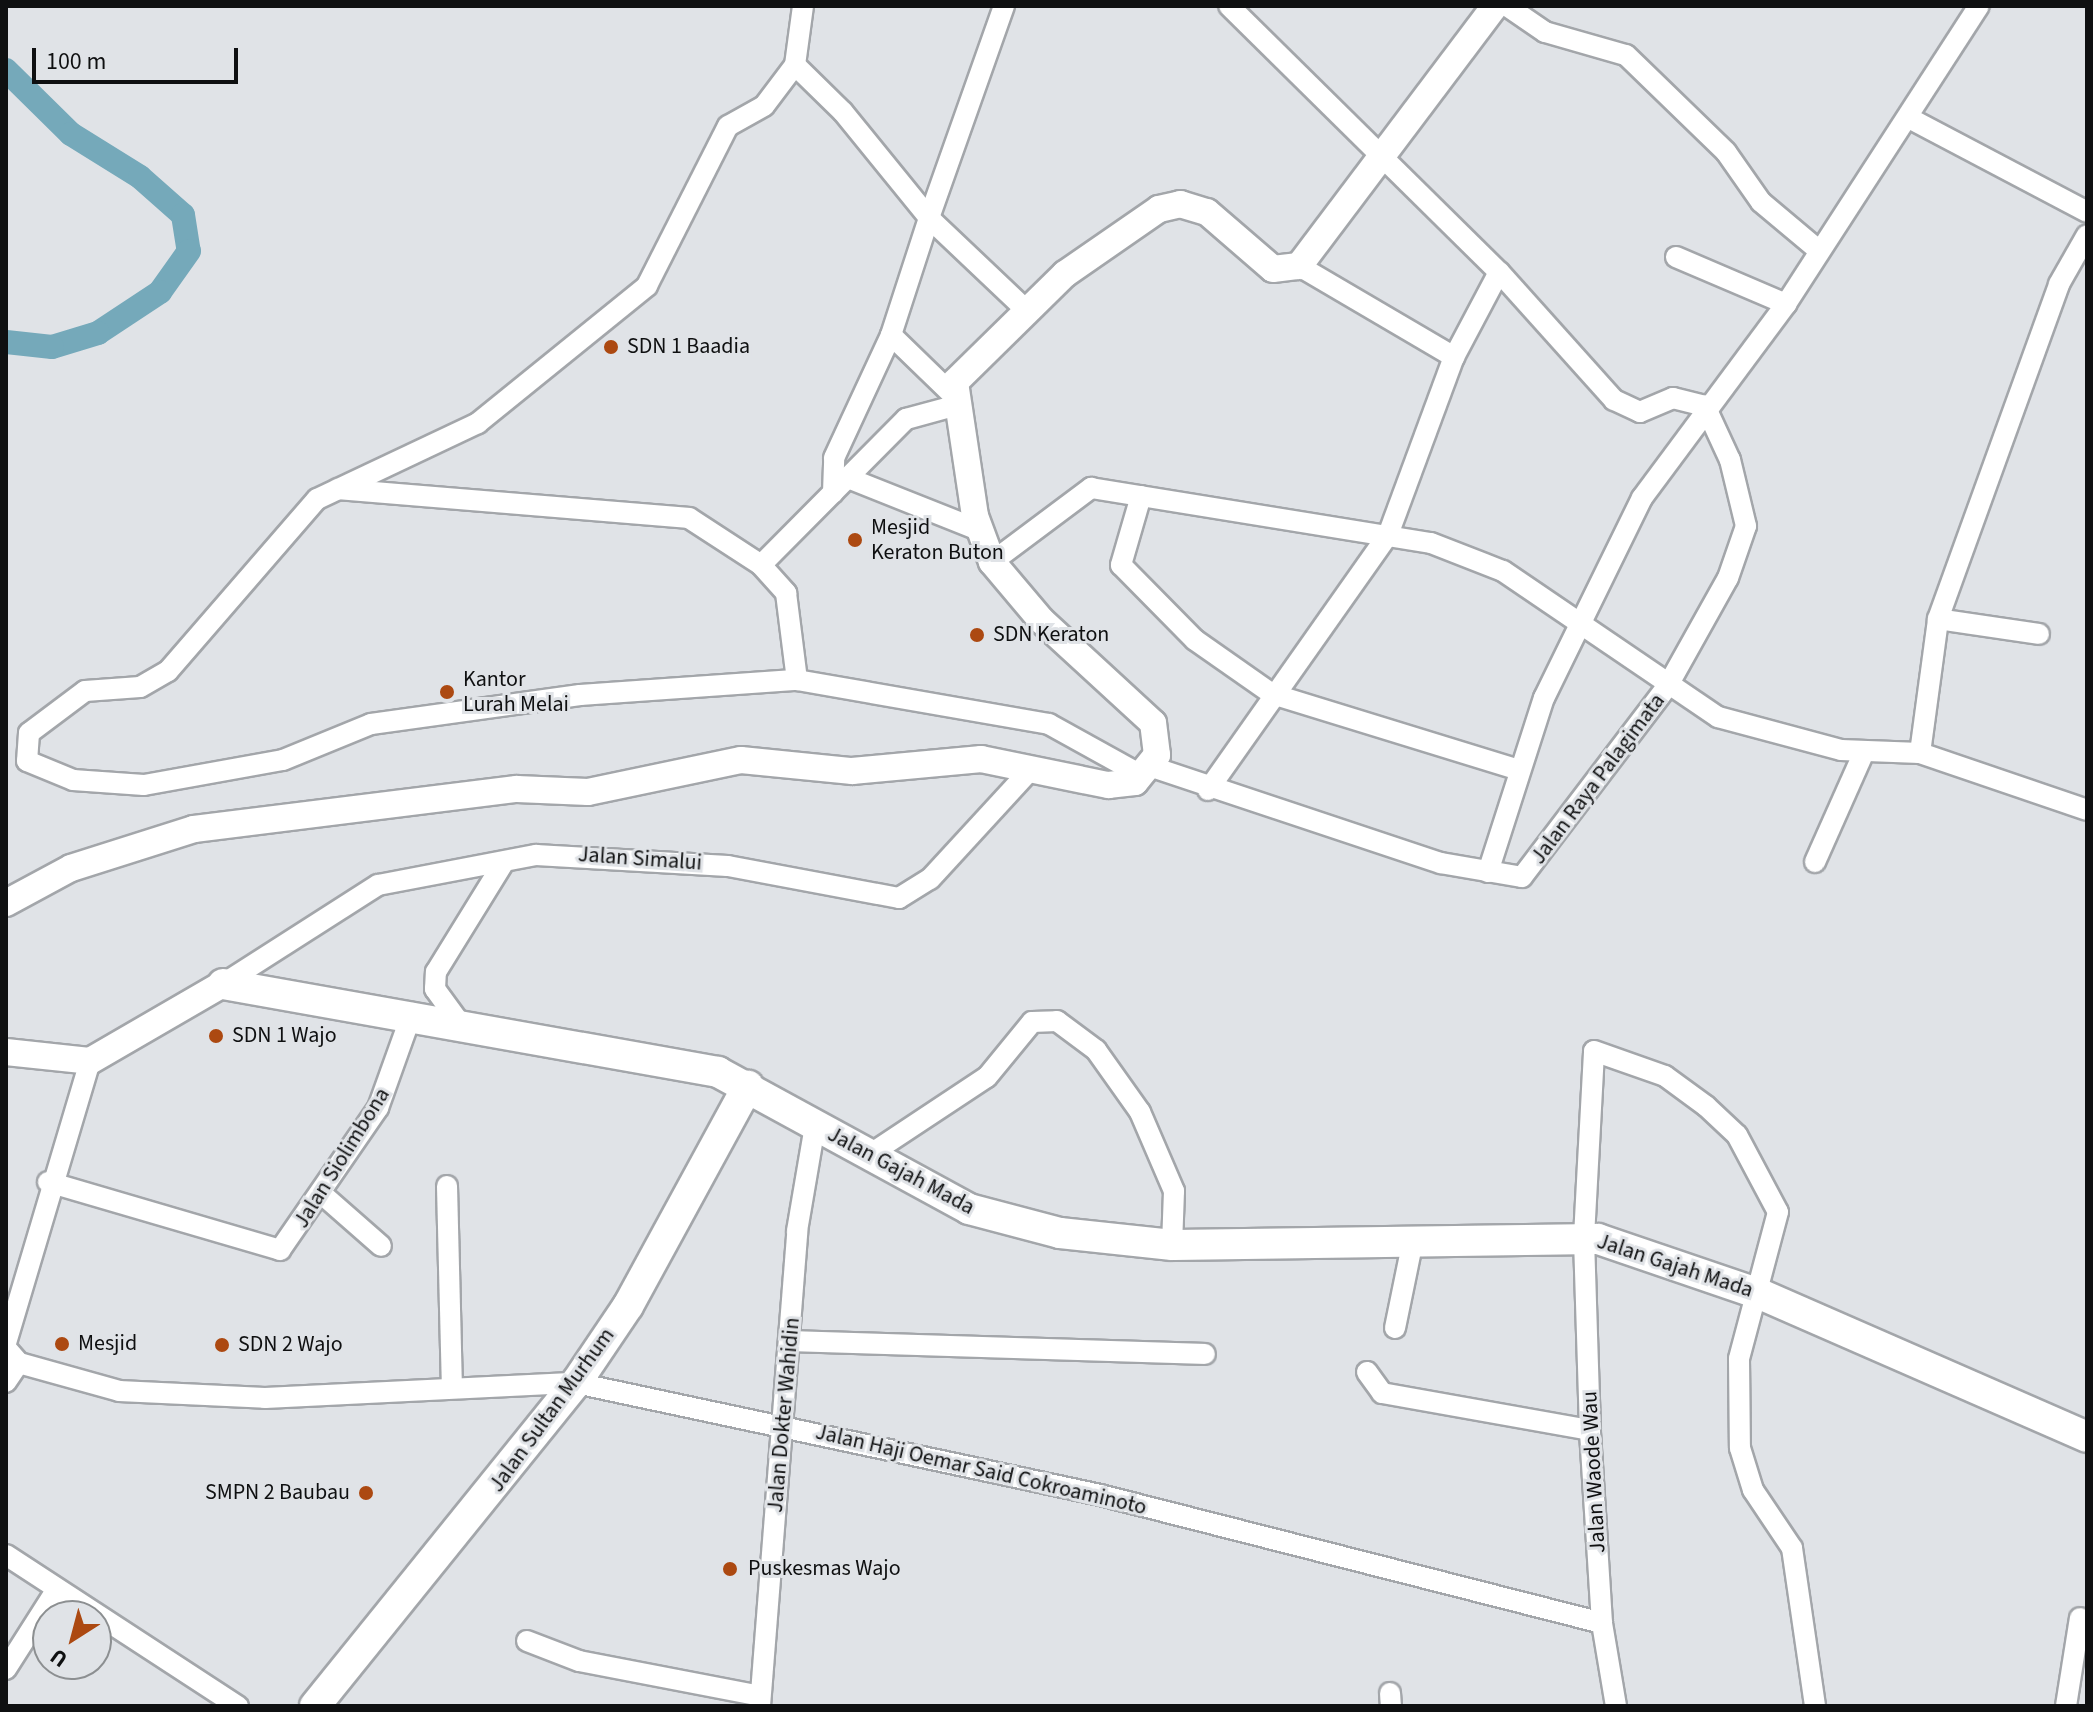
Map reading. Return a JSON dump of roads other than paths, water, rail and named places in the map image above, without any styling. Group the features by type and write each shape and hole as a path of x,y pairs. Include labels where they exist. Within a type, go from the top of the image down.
{"highway":[{"name":"Jalan Gajah Mada","path":"223,984 412,1013 684,1062 748,1086 869,1155 1004,1221 1172,1245 1584,1237 1760,1294 2087,1437"},
{"name":"Jalan Sultan Murhum","path":"315,1706 576,1383 628,1306 748,1086"}],"main road":[{"path":"6,903 71,868 194,829 517,789 588,792 741,760 852,771 981,759 1117,785 1148,771 1153,723 1041,620 992,562 979,530 953,400 962,370 1025,309 1121,234 1180,204 1207,212 1273,269 1299,266 1495,6"},
{"path":"6,1052 90,1061 223,984"}],"street":[{"path":"334,488 478,423 647,286 728,126 764,106 795,65 803,6"},
{"path":"841,485 834,458 891,335 1004,6"},
{"path":"992,562 1080,492 1141,496 1388,535 1503,571 1583,623 1667,687 1745,535 1730,460 1708,410 1673,398 1630,410 1382,154 1229,6"},
{"path":"1507,6 1545,32 1626,55 1726,152 1770,211 1817,249"},
{"path":"1488,872 1519,770 1553,677 1583,623 1642,498 1786,304 1817,249 1909,118 1979,6"},
{"path":"795,65 834,101 929,218 1025,309"},
{"path":"1909,118 2087,212"},
{"path":"1920,753 1938,619 2059,284 2084,248"},
{"path":"1676,257 1786,304"},
{"path":"1299,266 1454,357"},
{"path":"1208,790 1272,694 1388,535 1454,357 1499,272"},
{"path":"761,565 906,419 953,400 891,335"},
{"path":"841,485 979,530"},
{"path":"334,488 689,518 761,565 792,611 797,680"},
{"name":"Jalan Raya Palagimata","path":"334,488 286,532 154,683 85,691 29,733 27,761 73,780 144,785 283,760 371,724 580,695 797,680 1049,724 1148,771 1208,790 1488,872 1528,873 1667,687 1755,731 1864,752 1920,753 2087,810"},
{"path":"1141,496 1123,570 1195,640 1272,694 1519,770"},
{"path":"1938,619 2039,634"},
{"path":"1815,862 1864,752"},
{"name":"Jalan Simalui","path":"223,984 378,885 504,862 575,854 728,866 899,898 930,879 1032,768"},
{"path":"459,1022 435,989 436,972 504,862"},
{"name":"Jalan Siolimbona","path":"48,1182 272,1252 323,1195 378,1108 412,1013"},
{"path":"869,1155 987,1077 1032,1022 1057,1021 1096,1050 1140,1112 1174,1191 1172,1245"},
{"name":"Jalan Waode Wau","path":"1616,1706 1602,1623 1590,1430 1584,1237 1594,1051 1665,1076 1737,1135 1778,1212 1760,1294"},
{"path":"6,1382 10,1351 48,1182 90,1061"},
{"name":"Jalan Dokter Wahidin","path":"760,1701 791,1341 797,1231 815,1126"},
{"path":"447,1186 452,1386"},
{"path":"323,1195 381,1246"},
{"path":"1395,1328 1413,1240"},
{"path":"1760,1294 1743,1343 1743,1466 1792,1548 1815,1706"},
{"path":"791,1341 1205,1354"},
{"name":"Jalan Haji Oemar Said Cokroaminoto","path":"10,1351 134,1392 265,1398 452,1386 576,1383 1100,1495 1602,1623"},
{"path":"1367,1372 1382,1393 1590,1430"},
{"path":"6,1555 238,1706"},
{"path":"6,1669 57,1589"},
{"path":"2066,1706 2080,1618"},
{"path":"527,1641 579,1661 760,1701"}],"waterway":[{"path":"6,70 71,134 140,177 183,215 189,251 160,292 98,333 52,347 6,342"}],"place":[{"name":"SDN 1 Baadia","path":"611,347"},
{"name":"Mesjid Keraton Buton","path":"855,540"},
{"name":"SDN Keraton","path":"977,635"},
{"name":"Kantor Lurah Melai","path":"447,692"},
{"name":"SDN 1 Wajo","path":"216,1036"},
{"name":"Mesjid","path":"62,1344"},
{"name":"SDN 2 Wajo","path":"222,1345"},
{"name":"SMPN 2 Baubau","path":"366,1493"},
{"name":"Puskesmas Wajo","path":"730,1569"}]}
